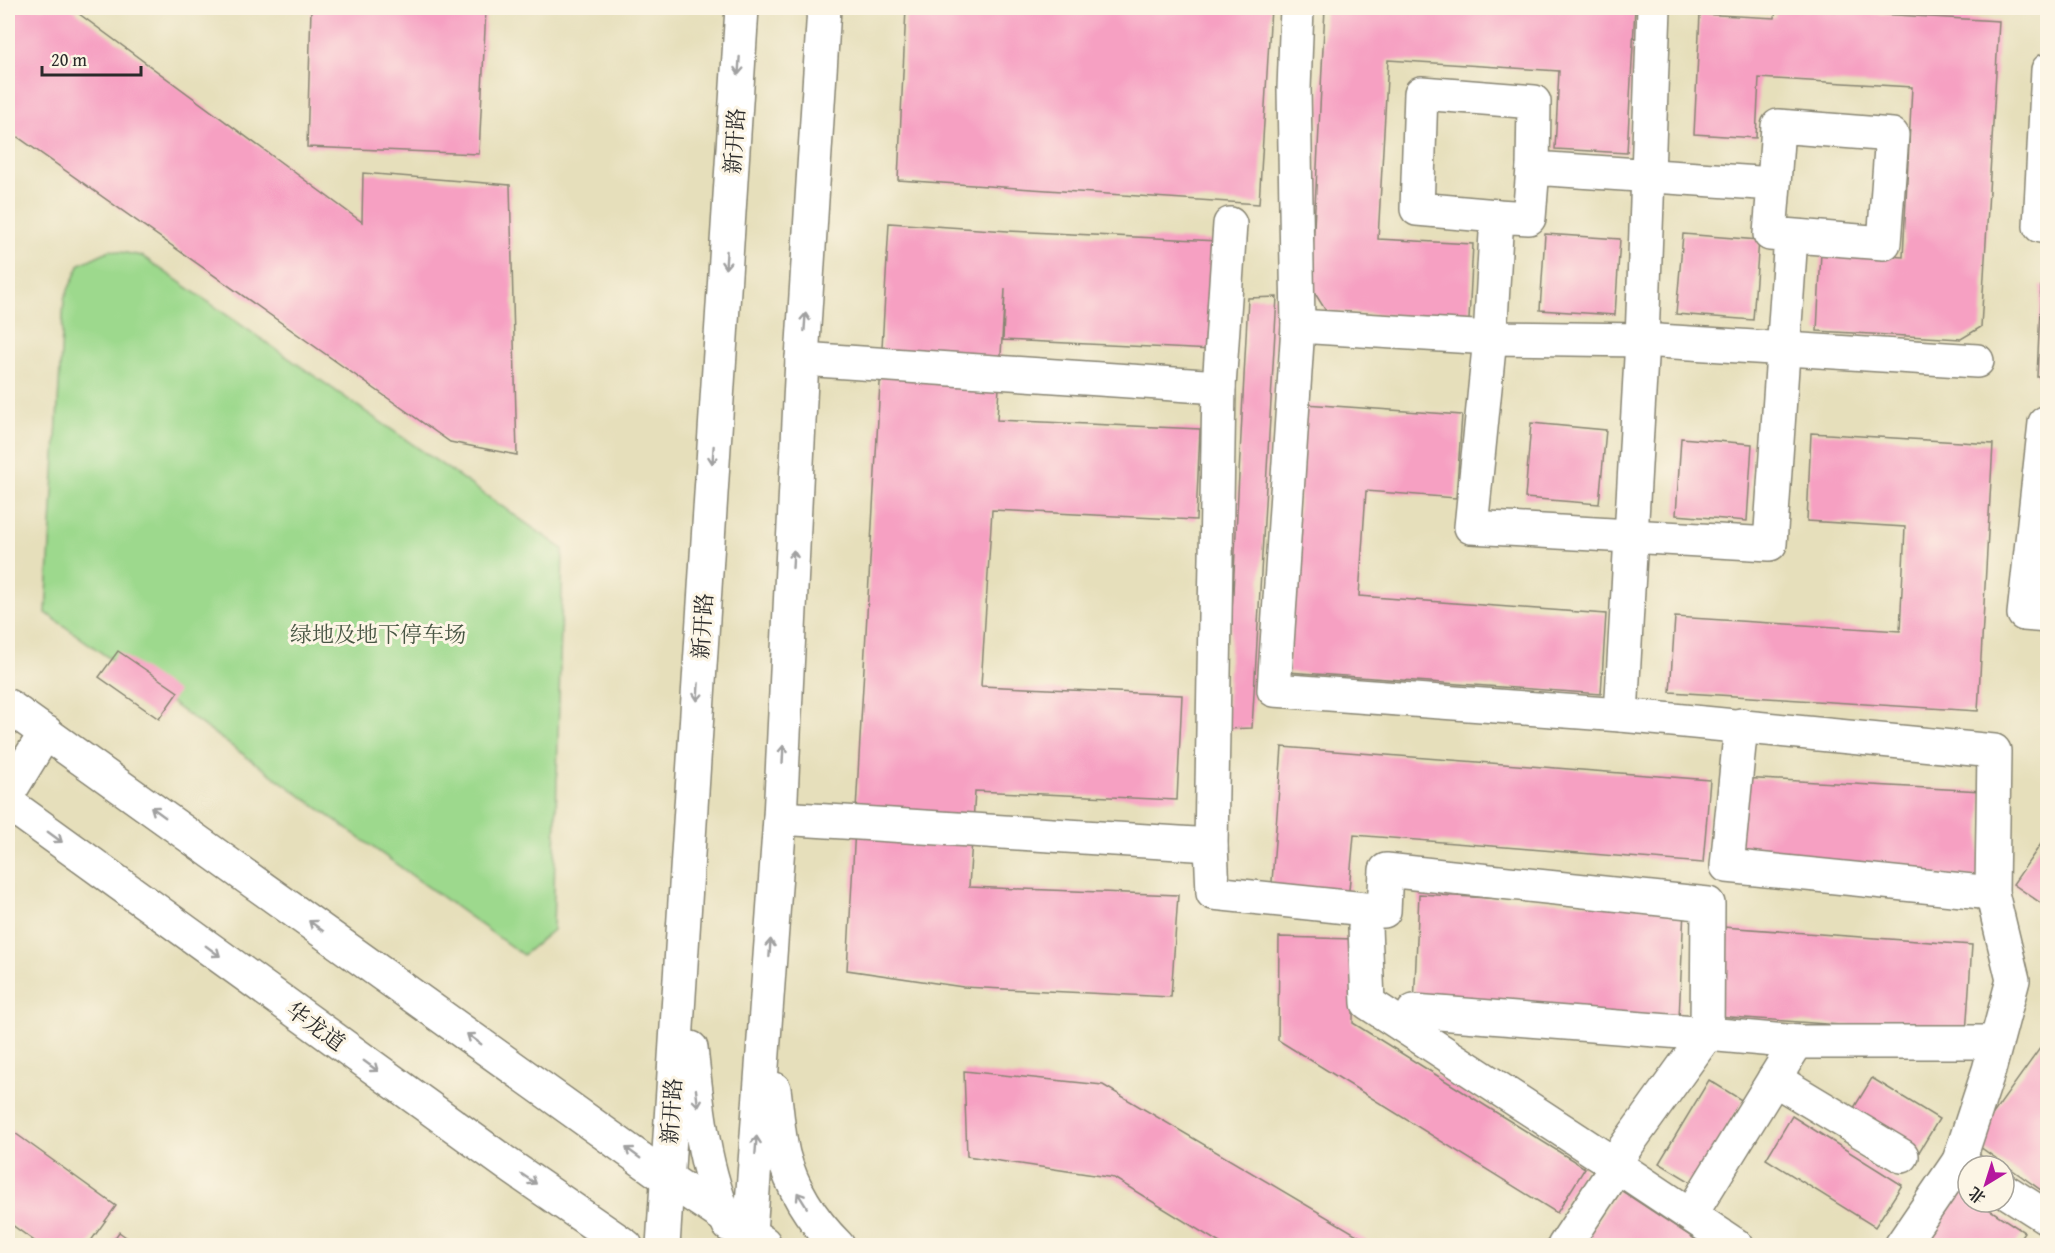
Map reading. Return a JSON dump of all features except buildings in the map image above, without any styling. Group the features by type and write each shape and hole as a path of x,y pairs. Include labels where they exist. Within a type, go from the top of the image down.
{"street":[{"name":"新开路","path":"663,1245 742,8"},
{"path":"746,1238 780,818 802,359 824,8"},
{"path":"1298,8 1294,89 1298,326 1274,690 1741,725 1994,751 1992,892 2013,980 1967,1154"},
{"path":"1621,715 1642,340 1654,8"},
{"path":"2048,70 2040,226 2048,227"},
{"path":"1422,93 1534,102 1533,168 1529,218 1497,216 1417,209 1422,93"},
{"path":"1778,126 1892,135 1884,243 1770,234 1774,184 1778,126"},
{"path":"1533,168 1774,184"},
{"path":"1497,216 1490,338 1471,527 1770,544 1791,236"},
{"path":"1230,224 1219,387 1211,845 1213,893 1384,911 1386,870 1708,904 1707,1034 1618,1161 1564,1245"},
{"path":"1298,326 1490,338 1642,340 1977,361"},
{"path":"802,359 1219,387"},
{"path":"2048,424 2045,423 2024,614 2048,616"},
{"path":"8,706 667,1178 746,1238"},
{"path":"1741,725 1727,866 1992,892"},
{"path":"8,794 46,732"},
{"name":"华龙道","path":"8,803 507,1164 626,1245"},
{"path":"780,818 1211,845"},
{"path":"1365,927 1368,1003 1618,1161 1737,1245"},
{"path":"680,978 708,1161 746,1238"},
{"path":"766,1007 771,1068 783,1154 797,1192 821,1229 838,1245"},
{"path":"1414,1011 1797,1042 1988,1042"},
{"path":"1696,1206 1797,1042"},
{"path":"1774,1079 1902,1156"},
{"path":"1901,1245 1956,1174"},
{"path":"2016,1198 2048,1218"}],"green space":[{"name":"绿地及地下停车场","path":"110,250 142,256 563,549 553,930 523,955 46,613 64,299 80,264"}]}
